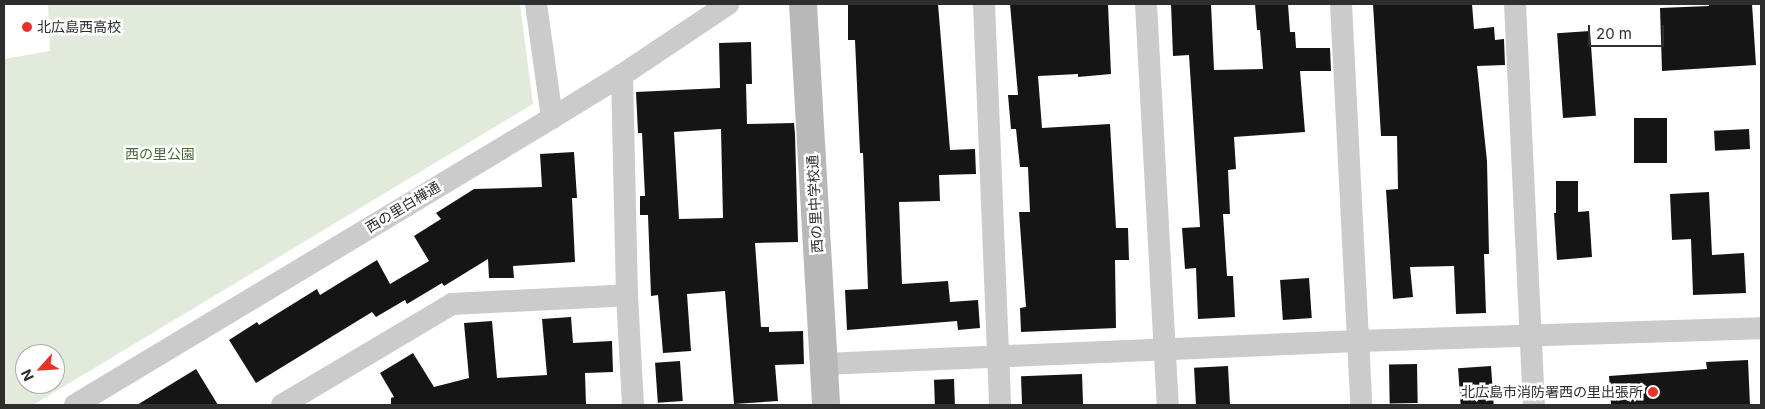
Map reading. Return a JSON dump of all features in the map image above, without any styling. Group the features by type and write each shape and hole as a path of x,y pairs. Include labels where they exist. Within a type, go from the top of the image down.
{"street":[{"path":"536,4 552,118"},
{"name":"西の里白樺通","path":"75,405 552,118 622,75 728,4"},
{"name":"西の里中学校通","path":"802,4 826,405"},
{"path":"984,4 1000,405"},
{"path":"1146,4 1168,405"},
{"path":"1341,4 1361,405"},
{"path":"1515,4 1534,405"},
{"path":"622,75 627,295 633,405"},
{"path":"282,405 452,304 627,295"},
{"path":"824,364 1358,341 1761,328"}],"green space":[{"name":"西の里公園","path":"48,4 520,4 533,104 65,386 65,344 15,344 15,394 51,394 33,405 4,405 4,59 50,51"}],"building":[{"path":"848,4 938,4 950,150 975,149 976,174 939,175 940,201 899,202 902,284 948,281 950,302 978,300 980,328 958,330 957,321 847,330 845,290 868,289 863,153 860,153 855,40 848,40"},
{"path":"1010,4 1108,4 1111,74 1078,77 1078,74 1038,76 1042,128 1110,124 1116,228 1128,228 1129,260 1115,260 1116,328 1021,332 1020,308 1026,307 1019,212 1030,212 1028,167 1020,167 1016,129 1011,129 1008,95 1018,95"},
{"path":"1171,4 1211,4 1214,70 1263,69 1260,30 1257,30 1255,4 1288,4 1290,32 1295,32 1296,48 1330,48 1331,71 1300,71 1305,132 1234,137 1236,169 1228,170 1230,214 1223,214 1227,276 1233,276 1235,317 1198,319 1196,268 1185,269 1182,228 1200,227 1189,55 1173,56"},
{"path":"1373,4 1472,4 1474,29 1494,27 1495,40 1504,39 1505,65 1477,66 1487,161 1489,254 1484,254 1486,313 1456,314 1454,266 1410,267 1413,297 1393,299 1386,190 1398,189 1397,136 1381,136"},
{"path":"1709,4 1752,4 1756,65 1662,71 1660,8 1709,6"},
{"path":"1590,31 1596,116 1563,118 1557,33"},
{"path":"751,42 752,84 746,84 747,124 794,123 798,242 755,243 761,327 769,327 769,332 803,331 804,364 775,365 778,401 734,404 725,291 687,294 691,351 663,353 658,295 651,296 648,215 640,215 640,196 645,196 642,133 638,133 636,92 720,88 719,43","holes":["721,129 723,218 679,219 674,132"]},
{"path":"1634,118 1667,118 1667,163 1634,163"},
{"path":"1749,129 1750,149 1715,151 1714,131"},
{"path":"574,152 577,198 572,198 575,262 513,266 514,278 489,278 488,259 444,286 442,283 407,304 405,300 376,317 372,312 256,383 229,340 257,322 259,325 317,289 320,295 377,260 390,284 429,261 414,236 441,219 436,213 474,189 542,187 540,154"},
{"path":"1556,181 1578,181 1578,212 1589,211 1592,257 1557,260 1554,213 1556,213"},
{"path":"1709,192 1712,255 1744,253 1746,293 1693,295 1691,239 1672,240 1670,194"},
{"path":"1309,278 1312,318 1283,320 1280,280"},
{"path":"571,317 573,343 612,341 613,372 585,373 586,405 391,405 391,398 394,397 380,373 413,353 434,387 469,378 464,323 492,321 497,378 547,375 542,319"},
{"path":"1748,360 1750,405 1611,405 1609,376 1707,369 1706,362"},
{"path":"680,361 683,401 658,403 655,363"},
{"path":"1389,364 1417,364 1418,403 1390,403"},
{"path":"1228,366 1230,405 1196,405 1194,368"},
{"path":"1491,366 1494,405 1461,405 1458,368"},
{"path":"196,369 218,405 137,405"},
{"path":"1082,374 1083,405 1022,405 1021,376"},
{"path":"954,379 955,405 935,405 934,380"}],"place":[{"name":"北広島西高校","path":"27,27"},
{"name":"北広島市消防署西の里出張所","path":"1653,392"}]}
